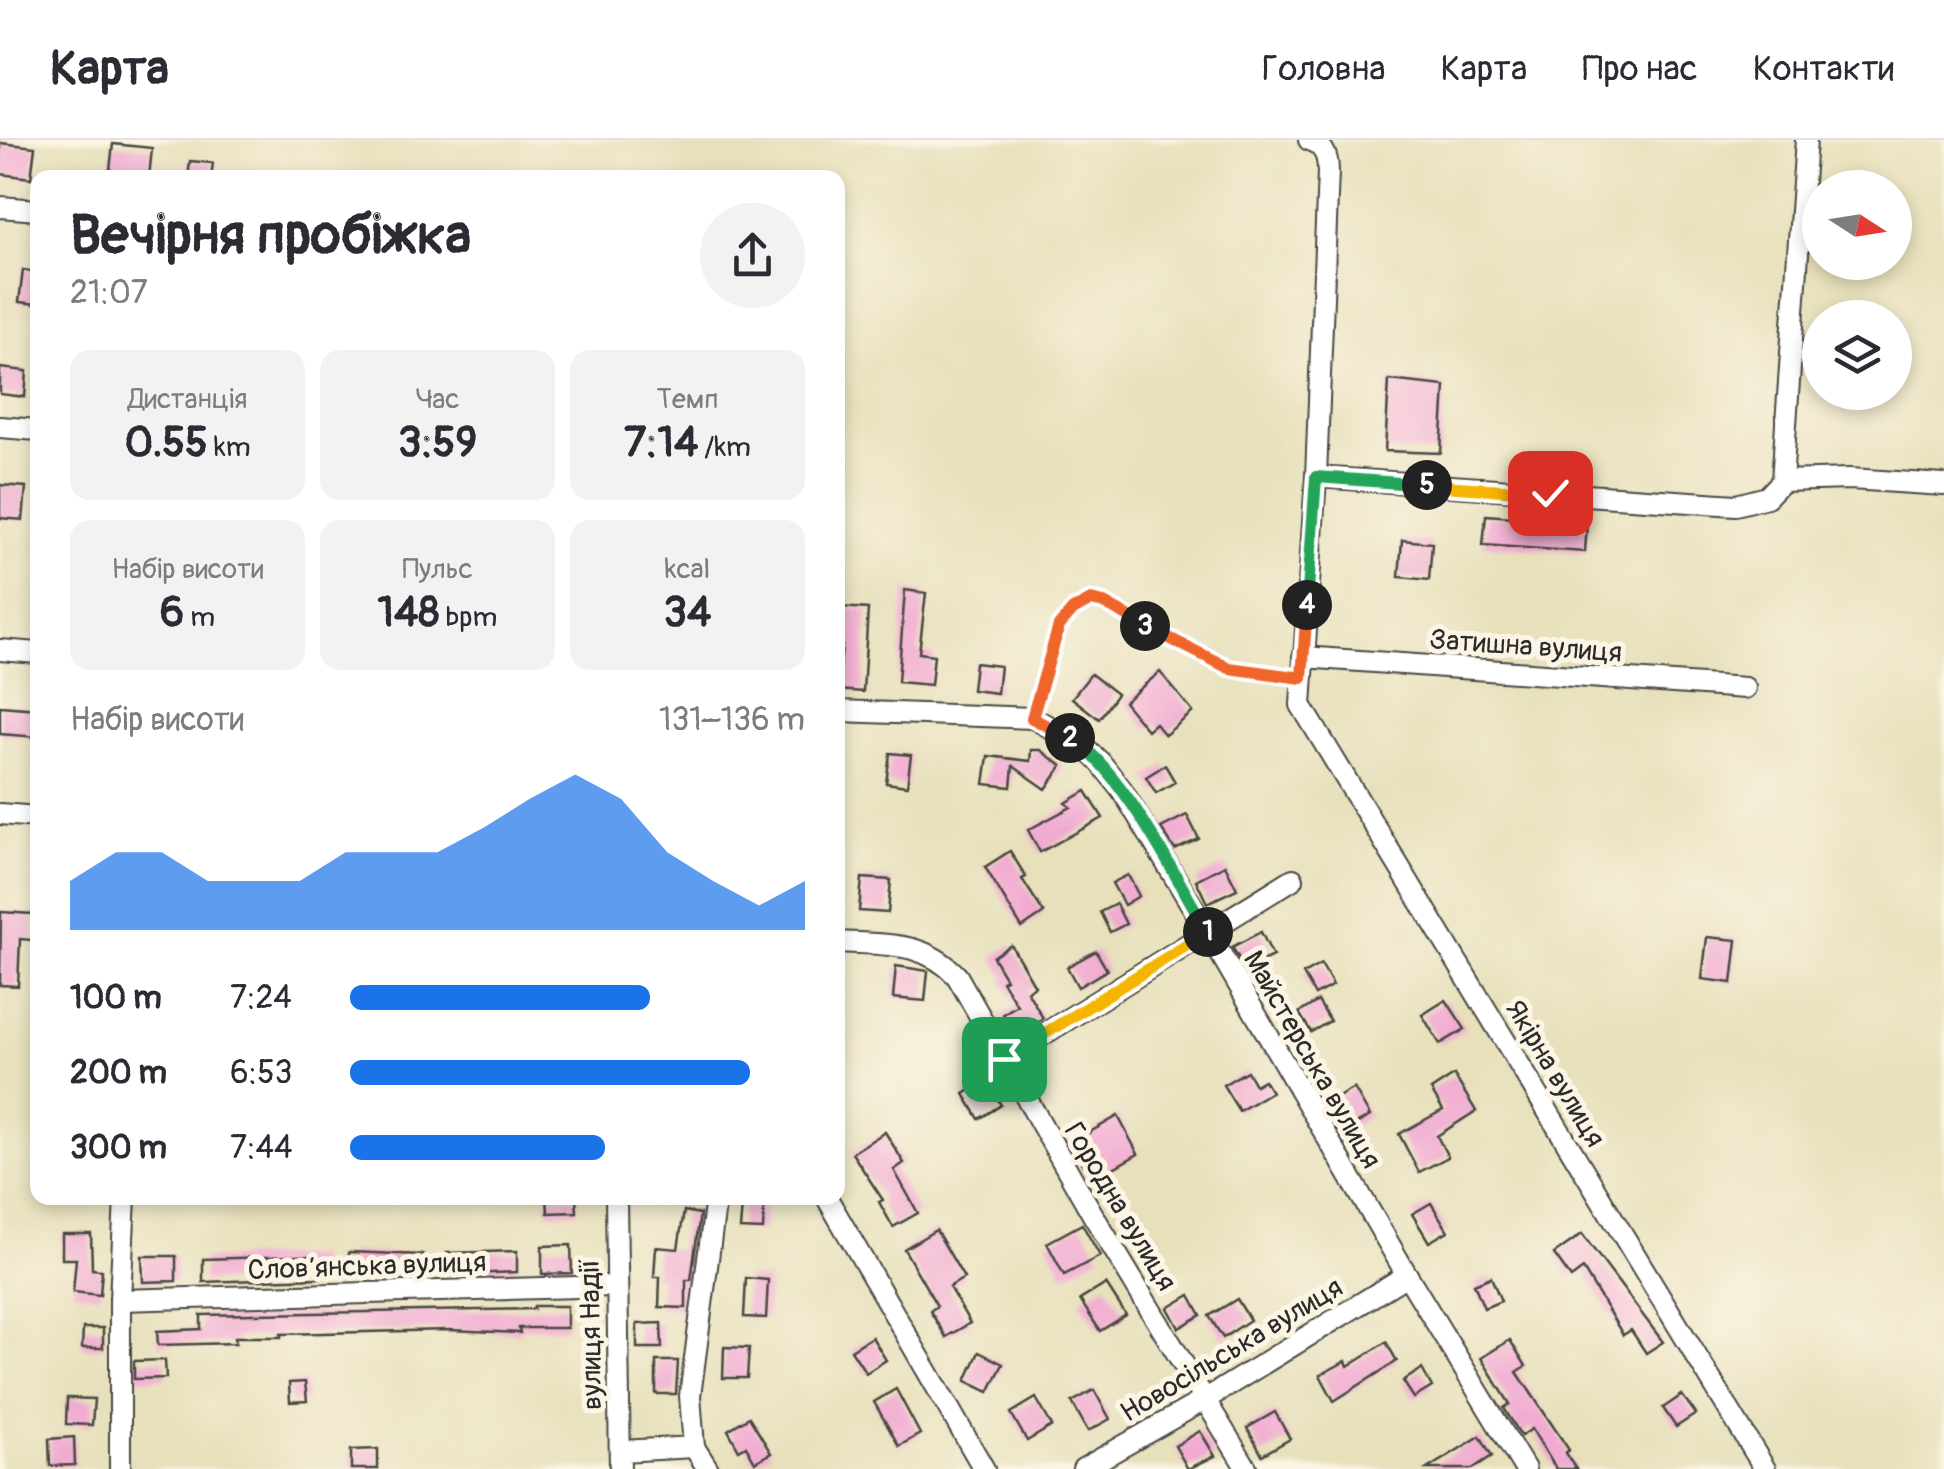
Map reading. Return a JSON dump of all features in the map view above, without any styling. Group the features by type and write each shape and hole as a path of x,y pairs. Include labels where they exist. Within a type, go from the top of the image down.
{"street":[{"path":"1303,667 1316,477 1328,171 1328,159 1322,148 1309,140"},
{"path":"1316,477 1736,505 1767,496 1782,481 1806,140"},
{"path":"0,206 30,209"},
{"path":"0,427 30,429"},
{"path":"1782,481 1850,479 1944,486"},
{"path":"0,650 30,652"},
{"name":"Затишна вулиця","path":"1303,667 1745,688"},
{"name":"Якірна вулиця","path":"1303,667 1301,705 1764,1469"},
{"name":"Майстерська вулиця","path":"845,711 1032,718 1082,745 1100,762 1122,790 1208,932 1406,1275 1525,1469"},
{"path":"0,814 30,816"},
{"path":"1004,1059 1292,879"},
{"name":"Городна вулиця","path":"845,942 908,947 938,958 966,989 1093,1215 1247,1469"},
{"path":"120,1469 125,1205"},
{"name":"вулиця Надії","path":"616,1205 621,1460"},
{"path":"708,1469 694,1447 690,1396 715,1205"},
{"path":"831,1205 984,1469"},
{"name":"Новосільська вулиця","path":"1082,1469 1206,1399 1406,1275"},
{"name":"Словʼянська вулиця","path":"120,1300 615,1286"},
{"path":"621,1460 694,1447"}],"path":[{"path":"1032,718 1059,626 1073,610 1091,600 1104,603 1229,668 1303,667"}],"building":[{"path":"0,143 35,147 30,178 0,174"},
{"path":"113,144 152,148 150,170 110,170"},
{"path":"190,161 213,163 212,170 189,170"},
{"path":"23,270 30,271 30,303 19,302"},
{"path":"0,368 27,371 25,397 0,394"},
{"path":"1389,380 1445,386 1441,453 1385,451"},
{"path":"0,485 26,487 23,520 0,518"},
{"path":"1486,515 1587,523 1585,552 1483,545"},
{"path":"1402,540 1432,543 1429,580 1399,577"},
{"path":"905,590 926,593 919,653 934,655 931,685 898,682"},
{"path":"845,607 868,609 863,692 845,691"},
{"path":"975,663 1000,666 997,693 972,690"},
{"path":"1160,672 1193,712 1165,735 1155,723 1147,730 1124,702"},
{"path":"1091,674 1117,694 1099,719 1072,698"},
{"path":"0,706 30,708 30,736 0,734"},
{"path":"1031,750 1040,750 1062,766 1046,789 1013,766 1011,787 984,784 988,756 1030,761"},
{"path":"890,753 911,755 907,786 886,783"},
{"path":"1165,765 1175,782 1156,793 1146,777"},
{"path":"1086,791 1103,818 1040,852 1028,830 1071,807 1066,803"},
{"path":"1187,815 1199,839 1175,850 1161,828"},
{"path":"1010,851 1044,913 1022,928 985,867"},
{"path":"1225,865 1237,889 1207,903 1196,880"},
{"path":"1128,875 1139,896 1124,905 1112,883"},
{"path":"862,878 891,880 888,913 859,911"},
{"path":"1116,904 1126,924 1110,932 1100,912"},
{"path":"1,912 30,914 30,940 20,939 18,986 0,985"},
{"path":"1261,932 1273,956 1245,969 1232,947"},
{"path":"1707,937 1737,940 1732,983 1702,979"},
{"path":"1011,945 1035,986 1027,991 1043,1018 1016,1035 1003,1014 1017,1005 993,957"},
{"path":"1096,951 1107,970 1078,987 1067,967"},
{"path":"1321,964 1333,985 1315,995 1303,974"},
{"path":"896,966 928,971 925,1001 893,998"},
{"path":"1446,1000 1465,1029 1440,1044 1422,1015"},
{"path":"1318,1001 1330,1021 1311,1032 1299,1013"},
{"path":"1247,1071 1255,1085 1264,1080 1271,1092 1239,1111 1223,1085"},
{"path":"1454,1075 1476,1111 1437,1136 1448,1157 1419,1172 1399,1134 1443,1110 1431,1090"},
{"path":"986,1080 1001,1105 979,1119 964,1094"},
{"path":"1354,1088 1370,1116 1344,1131 1328,1103"},
{"path":"1118,1116 1138,1154 1092,1180 1071,1143"},
{"path":"885,1132 904,1163 894,1170 918,1213 893,1227 879,1202 883,1200 852,1153"},
{"path":"1431,1203 1448,1231 1429,1242 1412,1214"},
{"path":"547,1205 576,1205 577,1212 548,1213"},
{"path":"742,1206 764,1207 763,1230 740,1229"},
{"path":"684,1211 700,1214 691,1280 686,1280 686,1308 659,1307 660,1277 654,1277 656,1247 678,1249"},
{"path":"1082,1224 1100,1256 1064,1275 1047,1243"},
{"path":"936,1230 964,1278 949,1287 970,1323 946,1337 930,1311 937,1306 904,1249"},
{"path":"62,1234 91,1234 92,1269 102,1270 100,1295 73,1292 76,1259 62,1259"},
{"path":"1582,1234 1663,1342 1646,1353 1631,1330 1623,1335 1583,1269 1571,1278 1554,1254"},
{"path":"571,1245 572,1273 542,1274 542,1246"},
{"path":"517,1251 517,1272 447,1275 447,1253"},
{"path":"349,1252 423,1255 423,1274 349,1277"},
{"path":"142,1256 176,1256 176,1281 143,1282"},
{"path":"319,1256 319,1278 203,1282 203,1259"},
{"path":"1491,1277 1501,1301 1484,1308 1474,1284"},
{"path":"746,1278 768,1280 766,1318 744,1317"},
{"path":"1106,1284 1126,1315 1100,1331 1080,1300"},
{"path":"1190,1295 1201,1315 1179,1328 1168,1308"},
{"path":"1237,1299 1250,1320 1223,1338 1209,1316"},
{"path":"567,1306 567,1328 519,1328 520,1333 449,1330 281,1334 235,1337 236,1343 158,1345 157,1331 201,1329 201,1315"},
{"path":"661,1323 662,1348 637,1348 637,1324"},
{"path":"83,1328 103,1328 103,1348 82,1348"},
{"path":"872,1337 886,1360 866,1373 851,1350"},
{"path":"1510,1340 1526,1366 1517,1372 1569,1450 1565,1453 1576,1469 1556,1469 1532,1429 1521,1436 1504,1408 1510,1404 1481,1358"},
{"path":"1386,1342 1397,1361 1334,1401 1320,1375 1346,1361 1348,1366"},
{"path":"724,1347 749,1348 747,1378 723,1378"},
{"path":"979,1352 1003,1364 989,1392 966,1381"},
{"path":"165,1360 166,1378 134,1379 134,1361"},
{"path":"656,1361 678,1361 676,1394 656,1394"},
{"path":"1422,1369 1432,1387 1414,1398 1403,1381"},
{"path":"305,1382 307,1401 290,1402 289,1383"},
{"path":"896,1389 920,1434 899,1446 874,1402"},
{"path":"1094,1390 1110,1419 1088,1431 1072,1402"},
{"path":"1682,1395 1696,1414 1676,1427 1663,1408"},
{"path":"67,1398 94,1399 92,1425 66,1424"},
{"path":"1036,1398 1052,1426 1027,1441 1011,1413"},
{"path":"1275,1412 1290,1439 1262,1455 1247,1428"},
{"path":"749,1417 771,1453 755,1462 746,1446 739,1450 728,1430"},
{"path":"1200,1431 1215,1456 1188,1469 1175,1446"},
{"path":"1480,1436 1492,1456 1472,1469 1427,1469"},
{"path":"74,1437 75,1465 50,1466 49,1439"},
{"path":"378,1449 378,1469 351,1469 351,1450"}],"route":[{"path":"1004,1059 1208,932 1122,790 1100,762 1082,745 1032,718 1059,626 1073,610 1091,600 1104,603 1229,668 1302,678 1316,477 1550,493"}]}
